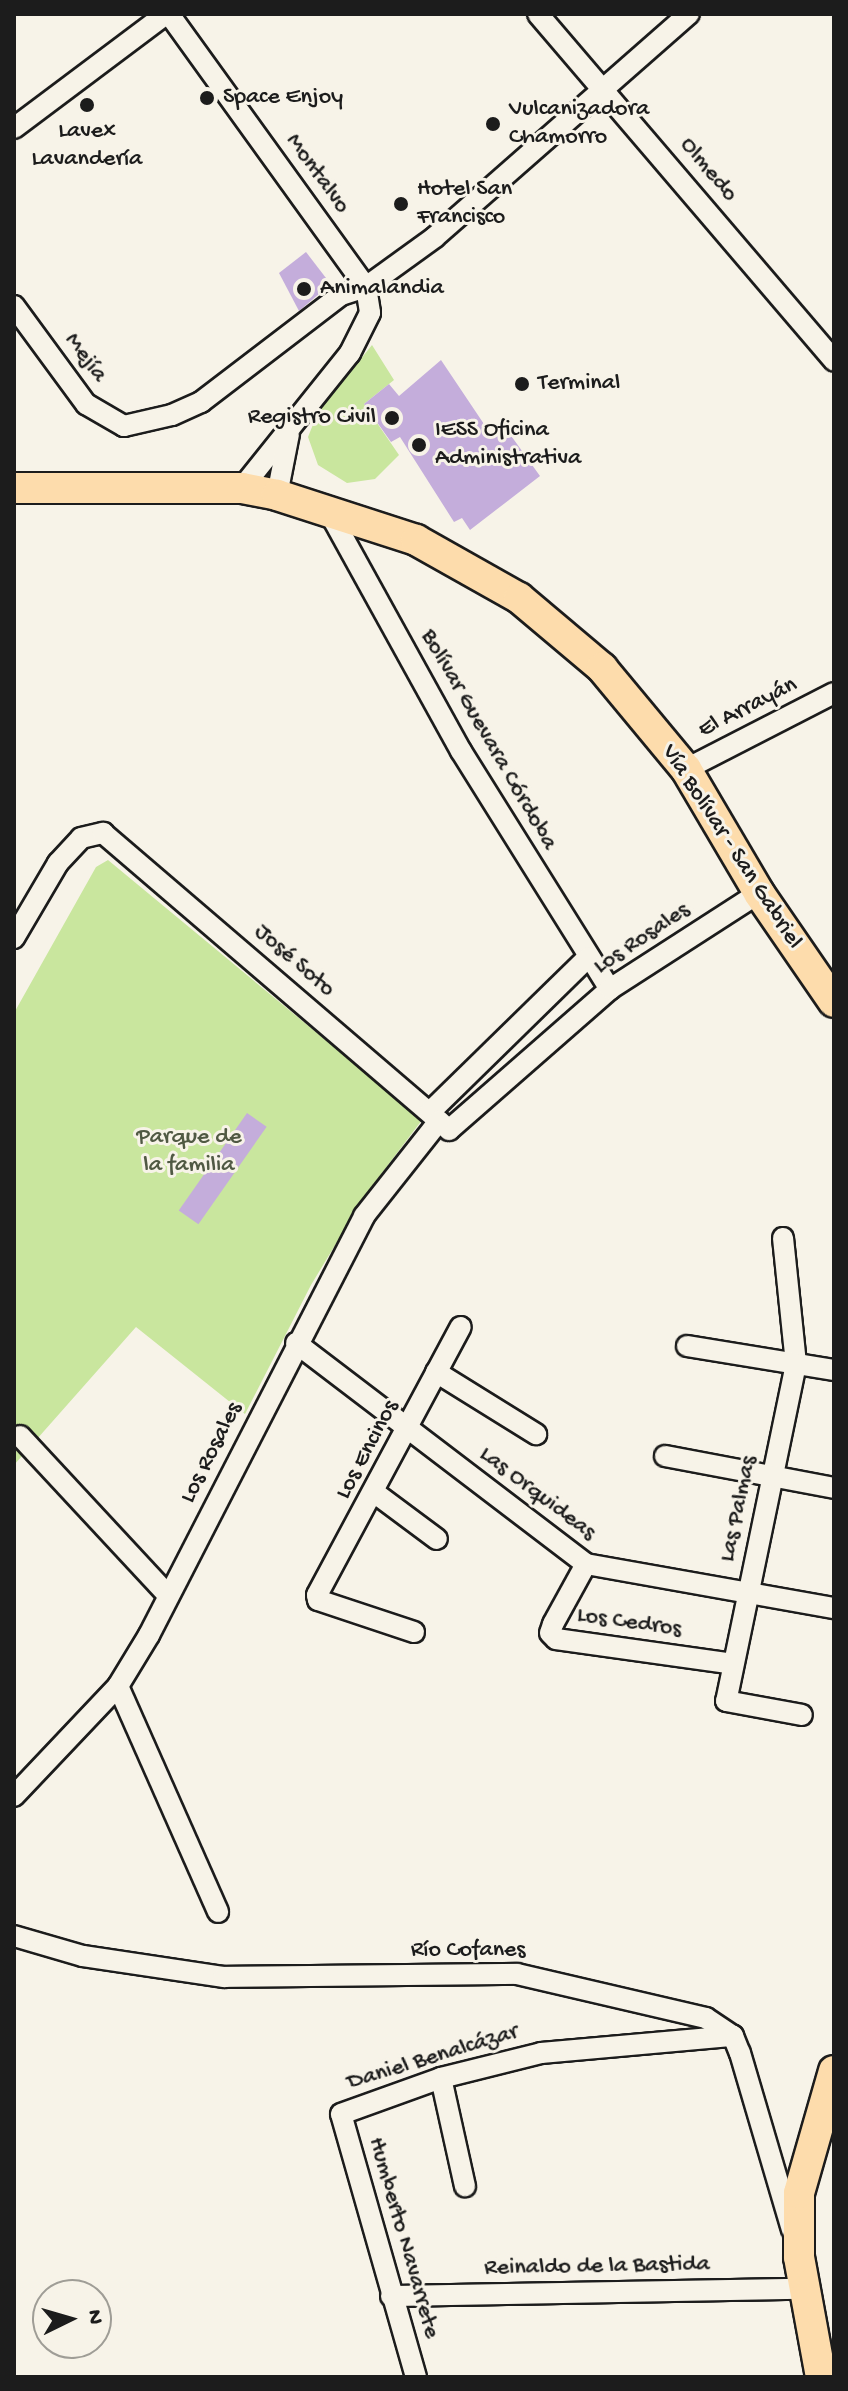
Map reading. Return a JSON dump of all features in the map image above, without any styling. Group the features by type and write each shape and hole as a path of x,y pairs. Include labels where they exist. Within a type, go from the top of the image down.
{"highway":[{"name":"Vía Bolívar - San Gabriel","path":"14,488 242,488 277,495 416,540 519,598 602,668 686,769 759,893 826,974 834,1002"},
{"path":"821,2377 799,2257 799,2193 834,2071"}],"street":[{"path":"14,128 168,14"},
{"name":"Montalvo","path":"168,14 366,287"},
{"name":"Olmedo","path":"538,14 603,85 834,361"},
{"name":"Mejía","path":"14,306 86,404 124,426 172,415 201,402 341,295 366,287 435,237 603,85 689,14"},
{"path":"242,488 350,353 370,313 366,287"},
{"path":"277,495 290,430"},
{"name":"Bolívar Guevara Córdoba","path":"329,512 461,751 587,958 610,989"},
{"name":"El Arrayán","path":"686,769 834,693"},
{"name":"José Soto","path":"14,938 58,863 81,838 103,833 440,1121"},
{"name":"Los Rosales","path":"14,1796 118,1686 364,1216 440,1121 610,989 759,893"},
{"path":"440,1121 587,958"},
{"name":"Las Palmas","path":"783,1238 796,1364 726,1701 802,1715"},
{"name":"Los Encinos","path":"414,1632 318,1600 317,1595 409,1430 461,1327"},
{"name":"Las Orquideas","path":"296,1343 586,1564 834,1608"},
{"path":"687,1346 834,1370"},
{"path":"436,1372 536,1434"},
{"path":"20,1436 168,1595"},
{"path":"665,1456 834,1488"},
{"path":"375,1493 437,1539"},
{"name":"Los Cedros","path":"586,1564 553,1624 550,1633 556,1639 733,1664"},
{"path":"118,1686 218,1912"},
{"name":"Río Cofanes","path":"14,1936 97,1958 224,1977 533,1976 706,2018 733,2036"},
{"path":"733,2036 799,2257"},
{"name":"Daniel Benalcázar","path":"341,2114 441,2078 552,2051 733,2036"},
{"path":"441,2078 465,2186"},
{"name":"Humberto Navarrete","path":"341,2114 416,2377"},
{"name":"Reinaldo de la Bastida","path":"391,2296 804,2289"}],"green space":[{"path":"372,345 394,380 364,404 399,455 375,479 347,483 318,465 308,437 318,412"},
{"name":"Parque de la familia","path":"108,860 422,1120 366,1194 311,1285 245,1414 136,1327 14,1465 14,1013 96,867"}],"building":[{"path":"306,252 326,278 326,288 299,311 279,273"},
{"path":"441,360 492,436 504,426 540,476 470,530 462,518 454,522 400,437 391,442 364,404 389,384 399,396"},
{"path":"247,1113 267,1127 198,1224 179,1210"}],"place":[{"name":"Space Enjoy","path":"207,98"},
{"name":"Lavex Lavandería","path":"87,105"},
{"name":"Vulcanizadora Chamorro","path":"493,124"},
{"name":"Hotel San Francisco","path":"401,204"},
{"name":"Animalandia","path":"304,289"},
{"name":"Terminal","path":"522,384"},
{"name":"Registro Civil","path":"392,418"},
{"name":"IESS Oficina Administrativa","path":"419,445"}]}
